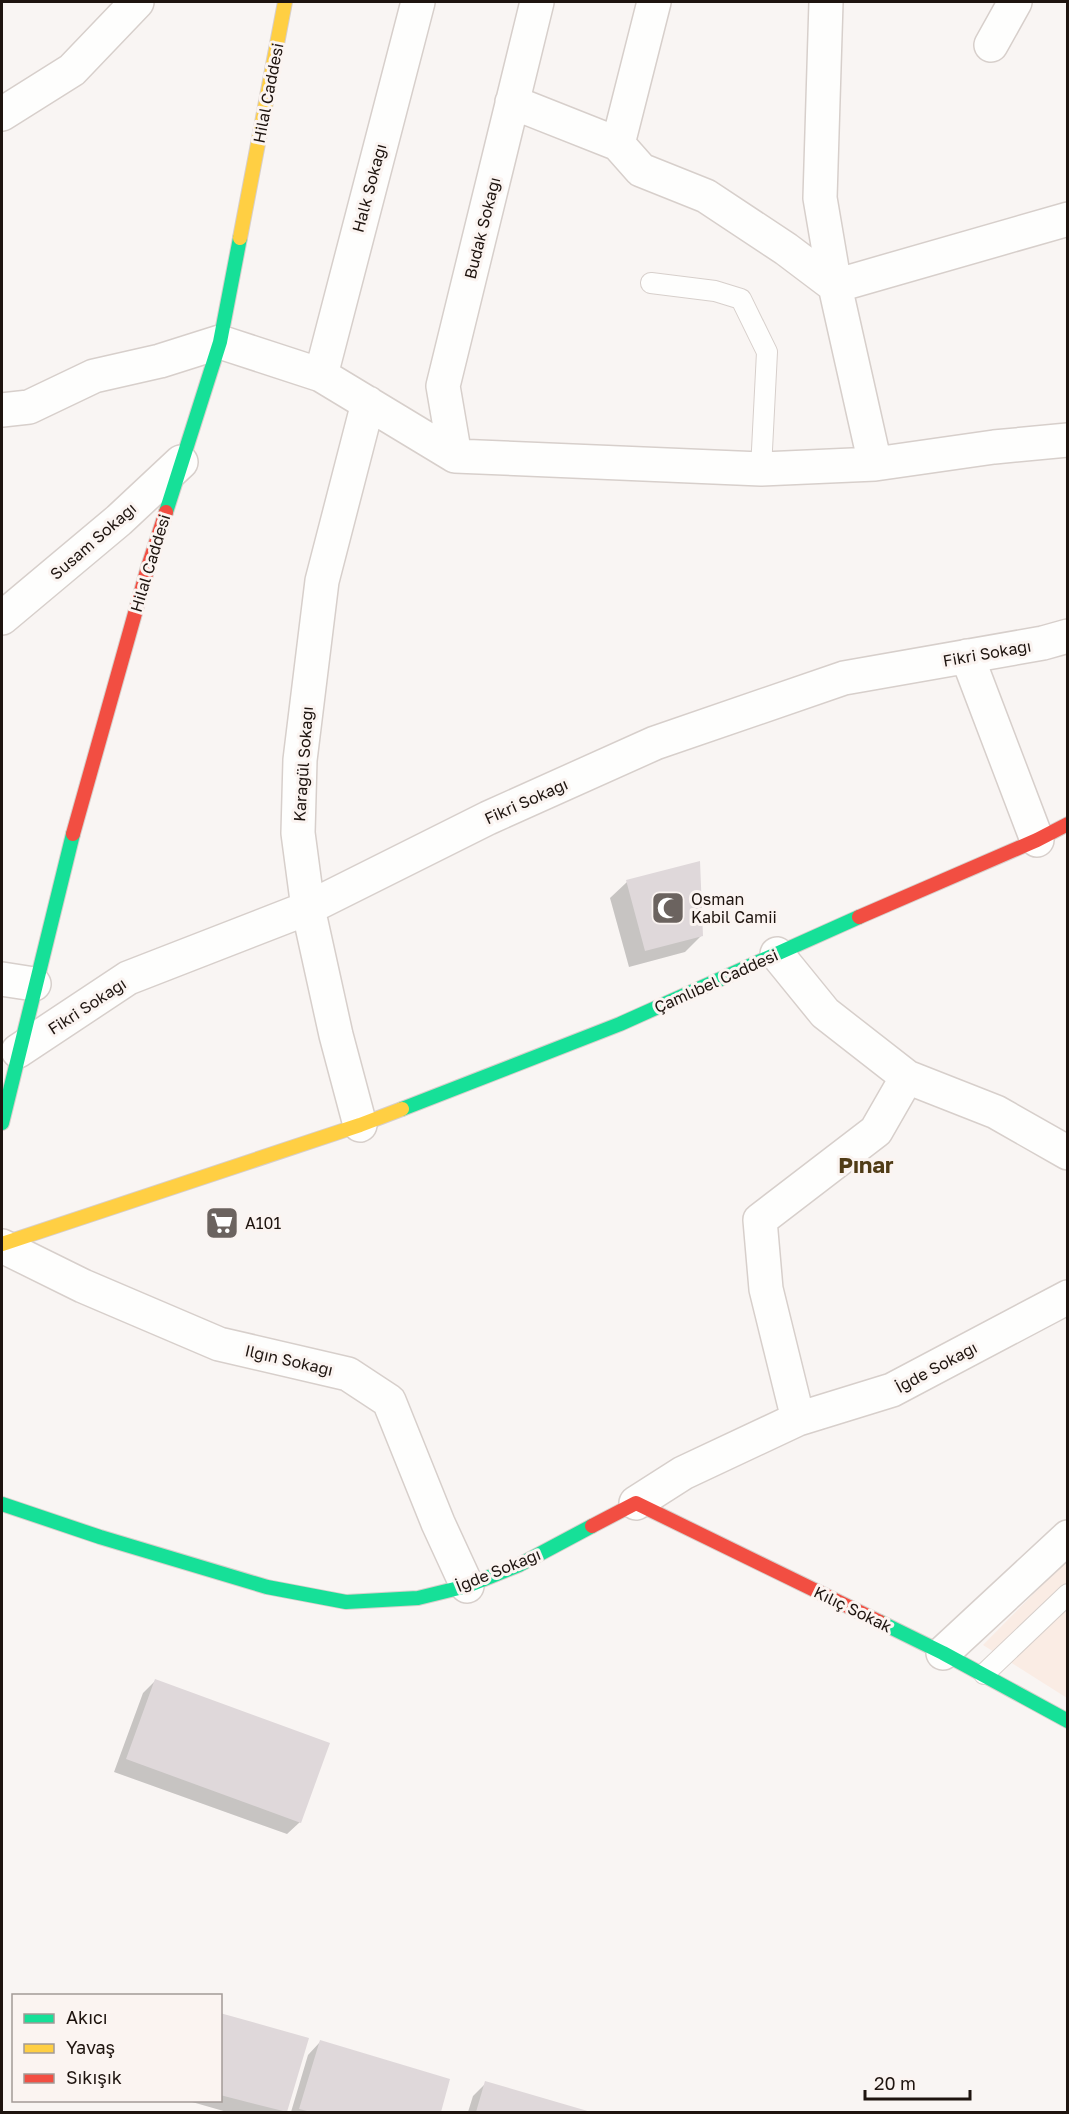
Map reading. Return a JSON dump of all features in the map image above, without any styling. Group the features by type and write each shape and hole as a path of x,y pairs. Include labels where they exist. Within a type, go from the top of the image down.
{"street":[{"path":"2,114 72,70 137,2"},
{"name":"Hilal Caddesi","path":"2,1123 34,984 82,796 148,567 220,342 285,2"},
{"name":"Halk Sokağı","path":"321,375 418,2"},
{"name":"Budak Sokağı","path":"455,456 443,386 537,2"},
{"path":"618,144 654,2"},
{"path":"826,2 820,198 835,286 875,464"},
{"path":"991,45 1015,2"},
{"path":"512,102 618,144 641,170 706,196 786,249 835,286"},
{"path":"835,286 1068,219"},
{"path":"2,410 29,407 94,376 160,361 220,342 321,375 455,456 761,469 875,464 994,447 1068,440"},
{"name":"Karagül Sokağı","path":"360,1125 336,1035 308,908 298,833 300,760 322,581 368,403"},
{"name":"Susam Sokağı","path":"2,618 118,520 181,462"},
{"name":"Fikri Sokağı","path":"18,1051 128,978 308,908 488,818 655,743 844,678 1068,636"},
{"path":"967,656 1037,840"},
{"name":"Çamlıbel Caddesi","path":"2,1245 360,1125 620,1024 1037,840 1068,824"},
{"path":"777,954 825,1013 906,1077 996,1112 1068,1153"},
{"path":"2,979 34,984"},
{"path":"798,1419 766,1289 760,1220 876,1131 906,1077"},
{"name":"Ilgın Sokağı","path":"2,1245 83,1287 219,1344 348,1374 389,1401 438,1523 467,1586"},
{"name":"İğde Sokağı","path":"2,1504 100,1537 267,1587 346,1602 418,1598 467,1586 519,1565 636,1503 683,1473 798,1419 892,1390 1068,1297"},
{"name":"Kılıç Sokak","path":"636,1503 943,1653 1068,1720"},
{"path":"943,1653 1068,1537"}],"lane":[{"path":"651,283 715,291 741,299 767,352 761,469"},
{"path":"984,1674 1068,1594"}],"shaded area":[{"path":"1067,1560 1067,1698 983,1645"}],"building":[{"name":"Osman Kabil Camii","path":"700,861 703,936 645,951 626,880"},
{"path":"155,1679 330,1743 301,1823 126,1759"},
{"path":"222,2014 309,2038 287,2112 222,2096"},
{"path":"320,2040 450,2079 441,2112 311,2112 299,2109"},
{"path":"485,2081 591,2112 476,2112"}],"traffic: fast":[{"path":"166,512 220,342 240,238"},
{"path":"2,1123 73,834"},
{"path":"402,1109 620,1024 859,917"},
{"path":"2,1504 100,1537 267,1587 346,1602 418,1598 467,1586 519,1565 592,1526"},
{"path":"880,1622 943,1653 1068,1721"}],"traffic: slow":[{"path":"240,238 285,2"},
{"path":"2,1244 402,1109"}],"traffic: jam":[{"path":"73,834 148,567 166,512"},
{"path":"859,917 1037,840 1068,824"},
{"path":"592,1526 636,1503 880,1622"}],"place":[{"name":"Osman Kabil Camii","path":"668,908"},
{"name":"A101","path":"222,1223"}],"district":[{"name":"Pınar","path":"866,1164"}]}
